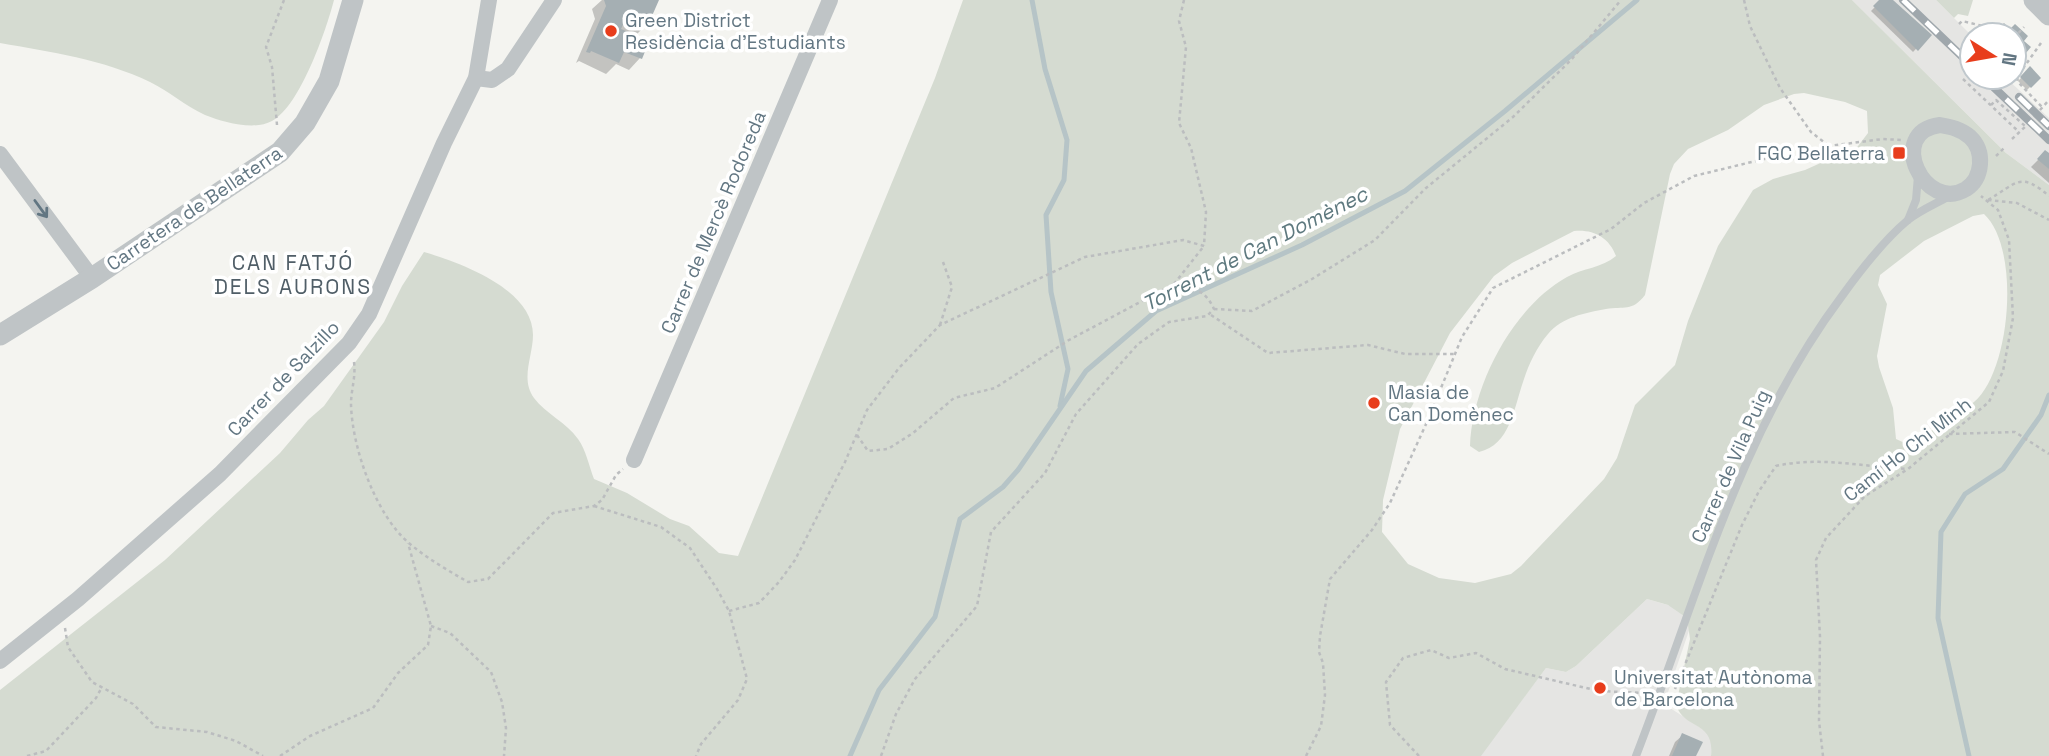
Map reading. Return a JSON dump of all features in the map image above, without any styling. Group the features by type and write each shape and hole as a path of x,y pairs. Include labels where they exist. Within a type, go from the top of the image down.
{"street":[{"name":"Carretera de Bellaterra","path":"0,335 92,278 280,152 305,123 329,81 353,0"},
{"name":"Carrer de Salzillo","path":"0,661 63,611 220,474 348,342 369,314 444,143 476,78 489,0"},
{"path":"476,78 492,80 508,69 554,0"},
{"name":"Carrer de Mercè Rodoreda","path":"634,460 830,0"},
{"path":"2034,0 2049,15"},
{"path":"1940,125 1962,131 1972,138 1978,149 1979,172 1973,183 1963,191 1954,193 1933,189 1917,172 1913,154 1914,142 1921,131 1930,127 1940,125"},
{"path":"0,155 92,278"}],"lane":[{"name":"Carrer de Vila Puig","path":"1908,220 1919,185 1917,172"},
{"name":"Carrer de Vila Puig","path":"1636,756 1725,513 1754,444 1784,383 1817,330 1861,270 1908,220 1954,193"}],"path":[{"path":"280,152 272,67 266,47 284,0"},
{"path":"857,434 868,451 888,449 913,433 954,398 995,388 1069,340 1174,284 1204,246 1206,212 1191,148 1180,123 1186,47 1179,20 1184,0"},
{"path":"1214,309 1252,311 1312,279 1375,240 1426,188 1513,117 1571,60 1621,0"},
{"path":"1744,0 1750,26 1780,88 1811,132 1829,146"},
{"path":"2041,43 2017,77 2018,82 2041,109 2049,100"},
{"path":"1975,91 2019,132"},
{"path":"1991,105 1996,100 2026,125 2012,139"},
{"path":"1306,756 1321,726 1325,695 1323,663 1319,652 1330,579 1372,530 1390,503 1427,422 1461,337 1493,288 1611,229 1644,203 1694,176 1764,159 1810,159 1829,146 1883,139 1898,140"},
{"path":"1996,157 2004,148"},
{"path":"1989,200 2020,181 2027,181 2049,196"},
{"path":"1981,196 1989,200 2017,203 2049,220"},
{"name":"Camí Ho Chi Minh","path":"1823,756 1819,721 1818,596 1815,560 1826,538 1865,496 1908,469 1989,402 2003,371 2014,318 2009,240 2002,216 1989,200"},
{"path":"729,611 759,603 779,582 794,560 845,462 867,410 899,368 940,325 1085,257 1183,240 1204,246"},
{"path":"940,325 952,287 943,262"},
{"path":"1174,284 1188,285 1208,297 1214,309"},
{"path":"881,756 896,714 915,680 977,606 991,532 1045,472 1076,414 1138,344 1169,322 1210,314 1214,309"},
{"path":"1210,314 1268,353 1368,345 1405,354 1454,354"},
{"path":"348,342 352,348 356,374 351,403 358,455 379,504 408,543 468,582 488,579 553,513 594,506 661,527 690,548 729,611 747,679 738,700 702,744 696,756"},
{"path":"1949,434 2015,432 2049,454"},
{"path":"594,506 601,500 616,475 634,460"},
{"path":"1419,756 1390,725 1386,682 1403,658 1431,650 1449,658 1476,653 1505,669 1599,691 1658,694 1675,690 1742,525 1759,491 1776,466 1792,462 1839,461 1908,469"},
{"path":"280,756 310,736 373,708 398,673 428,645 430,626 408,543"},
{"path":"63,611 68,647 92,682 134,704 156,727 208,732 236,741 263,756"},
{"path":"430,626 450,633 491,672 502,702 506,728 503,756"},
{"path":"27,756 46,751 96,698 102,688"}],"shaded area":[{"path":"0,0 334,0 318,48 292,100 272,121 248,125 229,123 205,115 157,86 113,67 0,43"},
{"path":"963,0 1852,0 2006,153 2049,185 2049,756 1711,756 1708,736 1686,719 1676,705 1690,639 1687,618 1668,605 1647,599 1576,666 1566,672 1546,668 1481,756 0,756 0,690 165,560 280,453 308,420 324,406 384,322 402,286 424,252 457,263 492,280 521,304 530,319 533,335 528,375 530,391 539,404 578,439 594,479 627,493 670,519 689,526 719,553 738,556 935,78","holes":["1804,93 1845,102 1867,111 1868,133 1855,150 1845,155 1773,179 1753,190 1718,246 1688,321 1675,365 1635,405 1617,458 1604,479 1511,574 1475,583 1439,578 1408,564 1382,532 1383,500 1400,429 1450,333 1494,276 1512,263 1574,231 1588,231 1600,236 1616,256 1605,263 1567,277 1547,290 1513,328 1499,350 1478,398 1470,446 1479,452 1498,442 1504,434 1530,363 1554,328 1582,314 1632,306 1645,295 1674,164 1688,149 1728,130 1764,105","1984,214 1996,231 2007,280 2007,309 1996,364 1987,386 1974,402 1916,441 1907,444 1896,439 1893,408 1877,356 1887,304 1878,285 1880,275 1924,241 1973,216"]},
{"path":"1852,0 1936,0 1958,22 1958,91 2020,91 2049,118 2049,185 2006,153"},
{"path":"1936,0 1973,0 1968,16 1958,14 1954,18"},
{"name":"Universitat Autònoma de Barcelona","path":"1647,599 1695,613 1664,704 1707,732 1713,742 1711,756 1480,756 1546,668 1566,672 1576,666"}],"building":[{"name":"Green District Residència d'Estudiants","path":"604,0 659,0 648,25 624,14 622,19 625,20 621,29 631,33 630,37 648,44 642,59 624,52 619,63 591,51 586,52 606,6"},
{"path":"1879,0 1893,0 1932,35 1918,51 1873,6"},
{"path":"2030,66 2041,78 2031,88 2028,85"},
{"path":"2045,150 2049,153 2049,169 2037,159"},
{"path":"1682,733 1703,742 1696,756 1672,756"}],"waterway":[{"path":"1032,0 1045,69 1067,140 1064,180 1046,215 1051,292 1068,369 1060,406"},
{"name":"Torrent de Can Domènec","path":"850,756 879,690 935,617 960,519 1003,487 1018,470 1086,371 1156,311 1302,245 1405,191 1637,0"},
{"path":"1969,756 1938,618 1941,532 1965,494 2003,469 2041,415 2049,395"}],"railway":[{"path":"1903,0 1958,53"},
{"path":"1998,91 2049,140"},
{"path":"2019,97 2049,126"}],"place":[{"name":"Green District Residència d'Estudiants","path":"611,31"},
{"name":"FGC Bellaterra","path":"1899,153"},
{"name":"Masia de Can Domènec","path":"1374,403"},
{"name":"Universitat Autònoma de Barcelona","path":"1600,688"}],"district":[{"name":"CAN FATJÓ DELS AURONS","path":"293,275"}]}
